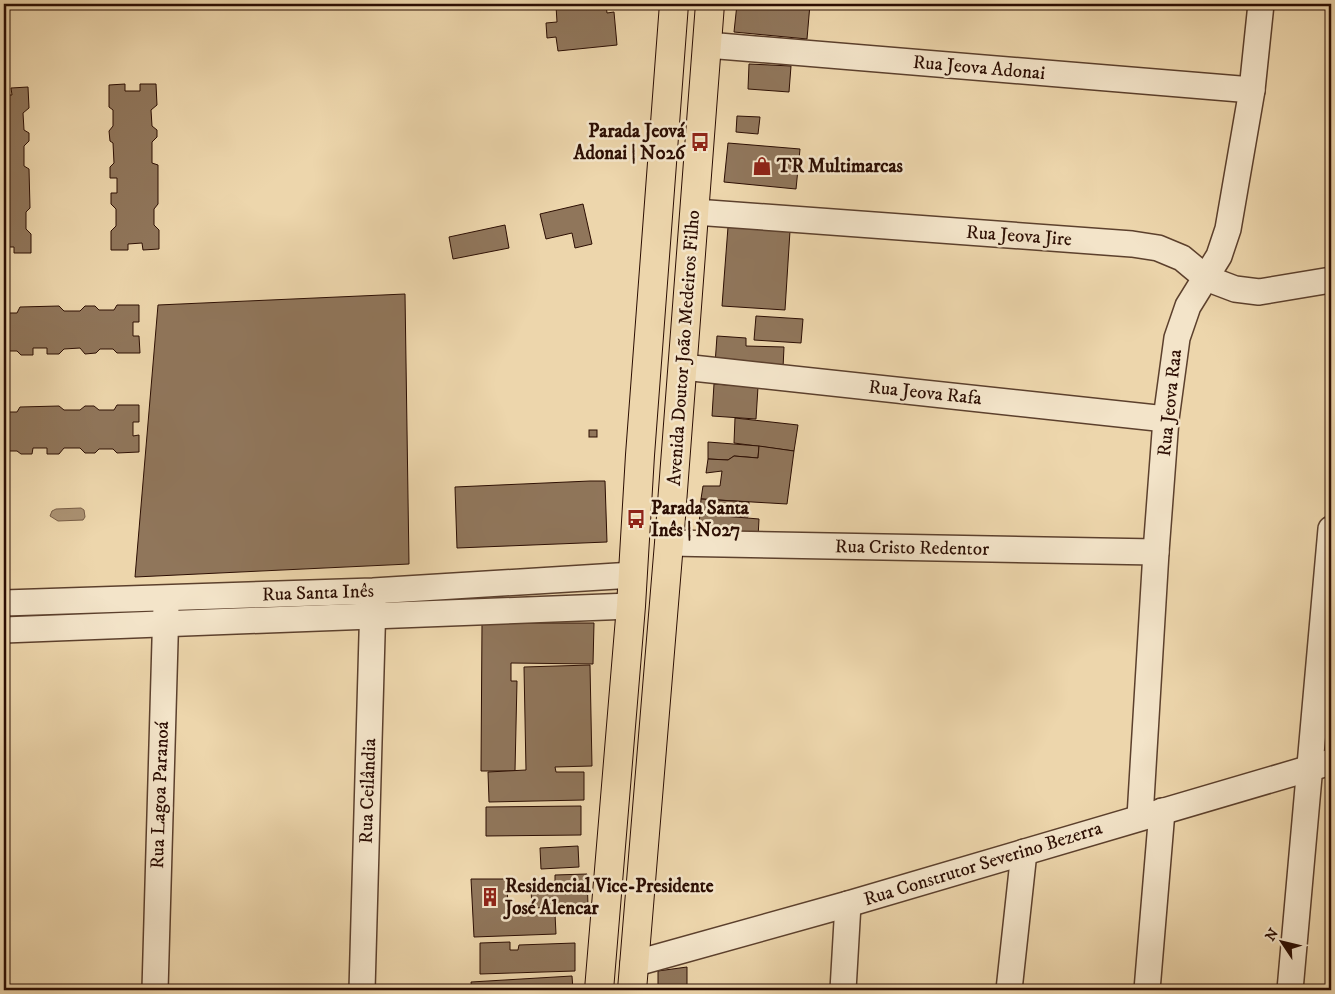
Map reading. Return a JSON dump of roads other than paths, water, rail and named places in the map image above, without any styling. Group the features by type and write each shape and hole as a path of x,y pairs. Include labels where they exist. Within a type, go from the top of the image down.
{"main road":[{"name":"Avenida Doutor João Medeiros Filho","path":"599,990 631,606 640,455 674,4"},
{"name":"Avenida Doutor João Medeiros Filho","path":"633,977 670,543 710,4"}],"street":[{"name":"Rua Jeova Raa","path":"1147,990 1156,552 1166,419 1177,338 1188,306 1219,256 1228,229 1252,90 1262,4"},
{"name":"Rua Jeova Adonai","path":"707,45 1252,90"},
{"name":"Rua Jeova Jire","path":"695,212 1132,244 1158,248 1182,258 1206,278 1235,289 1259,292 1331,280"},
{"name":"Rua Jeova Rafa","path":"683,367 1166,419"},
{"path":"1290,990 1321,765 1331,529"},
{"name":"Rua Cristo Redentor","path":"670,543 1156,552"},
{"name":"Rua Santa Inês","path":"4,630 165,611 373,591 633,575"},
{"name":"Rua Ceilândia","path":"362,990 374,616 373,591"},
{"name":"Rua Santa Inês","path":"4,603 165,611 374,616 631,606"},
{"name":"Rua Lagoa Paranoá","path":"155,990 165,611"},
{"name":"Rua Construtor Severino Bezerra","path":"633,977 848,904 1321,765"},
{"path":"1009,990 1024,852"},
{"path":"842,990 848,904"}],"place":[{"name":"Parada Jeová Adonai | N026","path":"700,142"},
{"name":"TR Multimarcas","path":"762,166"},
{"name":"Parada Santa Inês | N027","path":"636,519"},
{"name":"Residencial Vice-Presidente José Alencar","path":"490,897"}]}
